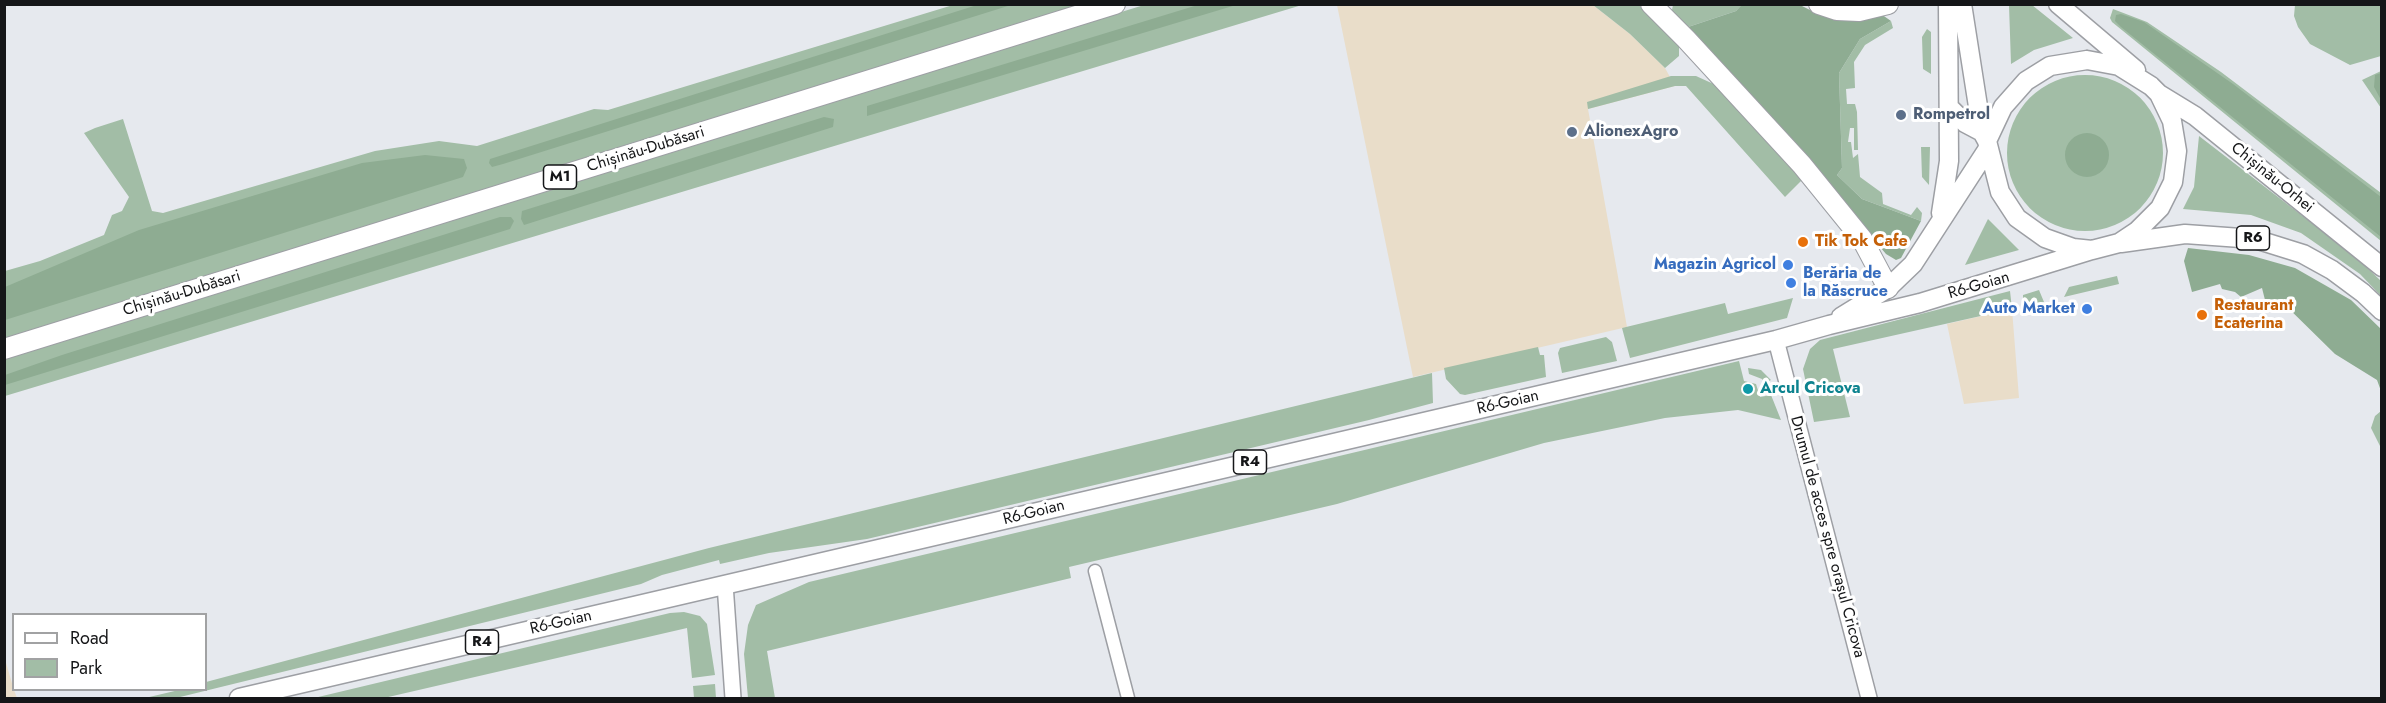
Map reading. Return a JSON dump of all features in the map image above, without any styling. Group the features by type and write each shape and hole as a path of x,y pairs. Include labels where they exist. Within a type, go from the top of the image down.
{"highway":[{"name":"Chișinău-Dubăsari","path":"4,349 1115,4"},
{"path":"1651,4 1802,165 1862,239 1888,288"},
{"path":"1819,4 1837,10 1859,11 1888,4"}],"main road":[{"path":"1939,221 1948,175 1948,4"},
{"name":"R6","path":"1962,4 1986,141 2000,192 2017,218 2045,238 2073,248 2092,250 2119,243 2185,234 2214,234 2255,239 2303,254 2325,266 2349,282 2382,311"},
{"name":"R6","path":"2058,4 2125,58 2158,94 2176,136 2176,166 2168,196 2150,220 2119,243"},
{"name":"R6","path":"1986,141 2003,107 2015,92 2038,71 2050,66 2075,61 2103,62 2119,66 2143,78"},
{"name":"Chișinău-Orhei","path":"2158,94 2195,116 2382,267"},
{"path":"1949,107 1986,141"},
{"name":"R6-Goian","path":"1829,325 1888,288 1922,253 1986,141"},
{"name":"R6-Goian","path":"239,699 1776,340 1903,308 2092,250"}],"street":[{"name":"Drumul de acces spre orașul Cricova","path":"1776,340 1869,699"},
{"path":"1095,571 1128,699"},
{"path":"725,584 733,699"}],"shaded area":[{"name":"AlionexAgro","path":"1337,5 1593,5 1630,34 1665,68 1675,86 1588,109 1627,327 1413,377"},
{"path":"2012,309 2019,398 1964,404 1947,324"},
{"path":"4,656 12,691 14,691 17,698 5,698"}],"green space":[{"path":"1201,4 1236,5 867,116 867,106"},
{"path":"1743,4 1800,5 1818,14 1837,19 1881,14 1891,21 1860,39 1839,73 1842,168 1837,175 1862,199 1921,221 1901,258 1896,260 1886,254 1800,151 1685,28 1736,11"},
{"path":"953,5 1091,5 5,341 5,271 40,261 104,235 112,215 122,211 129,197 84,133 95,128 123,119 152,211 163,213 375,151 439,141 477,146 594,109 608,110"},
{"path":"977,5 1011,5 503,164 492,167 489,163 490,159"},
{"path":"1144,5 1302,5 5,396 5,355"},
{"path":"1593,5 1639,5 1679,45 1679,56 1665,68 1630,34"},
{"path":"1673,5 1743,5 1736,11 1685,28 1671,15"},
{"path":"2009,5 2032,5 2073,38 2034,50 2011,64"},
{"path":"2295,5 2381,5 2381,56 2350,65 2310,44 2298,27 2294,16"},
{"path":"2113,9 2147,22 2221,72 2381,193 2381,241 2112,22 2110,18"},
{"path":"2121,14 2144,22 2233,84 2381,197 2381,237 2121,27 2115,21 2116,15"},
{"path":"1891,21 1893,28 1865,45 1854,62 1855,88 1846,89 1847,104 1855,104 1857,112 1858,150 1854,150 1854,128 1850,128 1848,142 1851,142 1853,158 1858,154 1860,177 1882,193 1883,204 1911,215 1917,207 1922,213 1921,221 1862,199 1837,175 1842,168 1839,73 1860,39"},
{"path":"1927,29 1931,32 1931,74 1923,69 1922,37"},
{"path":"2381,71 2381,108 2362,80"},
{"path":"2382,73 2381,100 2374,87 2375,75"},
{"path":"2085,75 2115,81 2140,98 2157,123 2163,153 2157,183 2140,208 2115,225 2085,231 2055,225 2030,208 2013,183 2007,153 2013,123 2030,98 2055,81"},
{"path":"1671,76 1696,76 1718,86 1803,179 1785,197 1686,86 1675,86 1588,109 1587,102"},
{"path":"824,117 834,119 833,127 524,225 521,219 522,211"},
{"path":"2087,133 2102,140 2109,155 2102,170 2087,177 2072,170 2065,155 2072,140"},
{"path":"2199,136 2357,258 2381,281 2381,296 2360,274 2301,233 2251,215 2183,209 2194,187"},
{"path":"1921,147 1930,147 1929,185 1922,177"},
{"path":"425,155 464,159 467,168 463,177 5,320 5,287 139,230 362,163"},
{"path":"500,217 511,217 514,221 510,229 5,385 5,375 62,355"},
{"path":"1988,219 2019,250 1965,265"},
{"path":"2188,248 2249,255 2295,268 2351,300 2381,329 2381,391 2377,380 2335,354 2279,299 2267,308 2262,288 2241,297 2235,292 2222,289 2220,284 2192,292 2184,261"},
{"path":"2117,276 2119,284 2064,297 2069,287"},
{"path":"2039,290 2044,302 2023,306 2023,295"},
{"path":"2010,291 2012,309 1833,349 1850,417 1814,422 1803,369 1810,349 1820,340"},
{"path":"1793,298 1787,318 1630,358 1622,328 1725,303 1728,314"},
{"path":"1606,337 1612,342 1617,361 1562,373 1558,353 1560,348"},
{"path":"1538,347 1540,355 1544,355 1546,377 1465,395 1460,394 1446,379 1444,368"},
{"path":"1739,361 1744,381 1756,384 1760,397 1771,395 1781,420 1738,410 1665,418 1544,443 1337,504 1069,567 1071,578 767,651 775,698 748,698 744,654 748,625 756,605 809,582"},
{"path":"1748,368 1761,370 1771,380 1765,383 1762,379 1749,374"},
{"path":"1432,373 1433,403 1369,420 867,539 769,553 720,564 719,560 662,575 641,584 207,690 207,682 709,548"},
{"path":"2381,411 2381,448 2371,428 2375,416"},
{"path":"684,612 700,616 707,624 715,675 692,678 687,628 384,698 314,698 670,613"},
{"path":"715,684 716,698 694,698 693,686"},
{"path":"175,691 205,691 176,698 145,698"}],"place":[{"name":"Rompetrol","path":"1901,115"},
{"name":"AlionexAgro","path":"1572,132"},
{"name":"Tik Tok Cafe","path":"1803,242"},
{"name":"Magazin Agricol","path":"1788,265"},
{"name":"Berăria de la Răscruce","path":"1791,283"},
{"name":"Auto Market","path":"2087,309"},
{"name":"Restaurant Ecaterina","path":"2202,315"},
{"name":"Arcul Cricova","path":"1748,389"}]}
